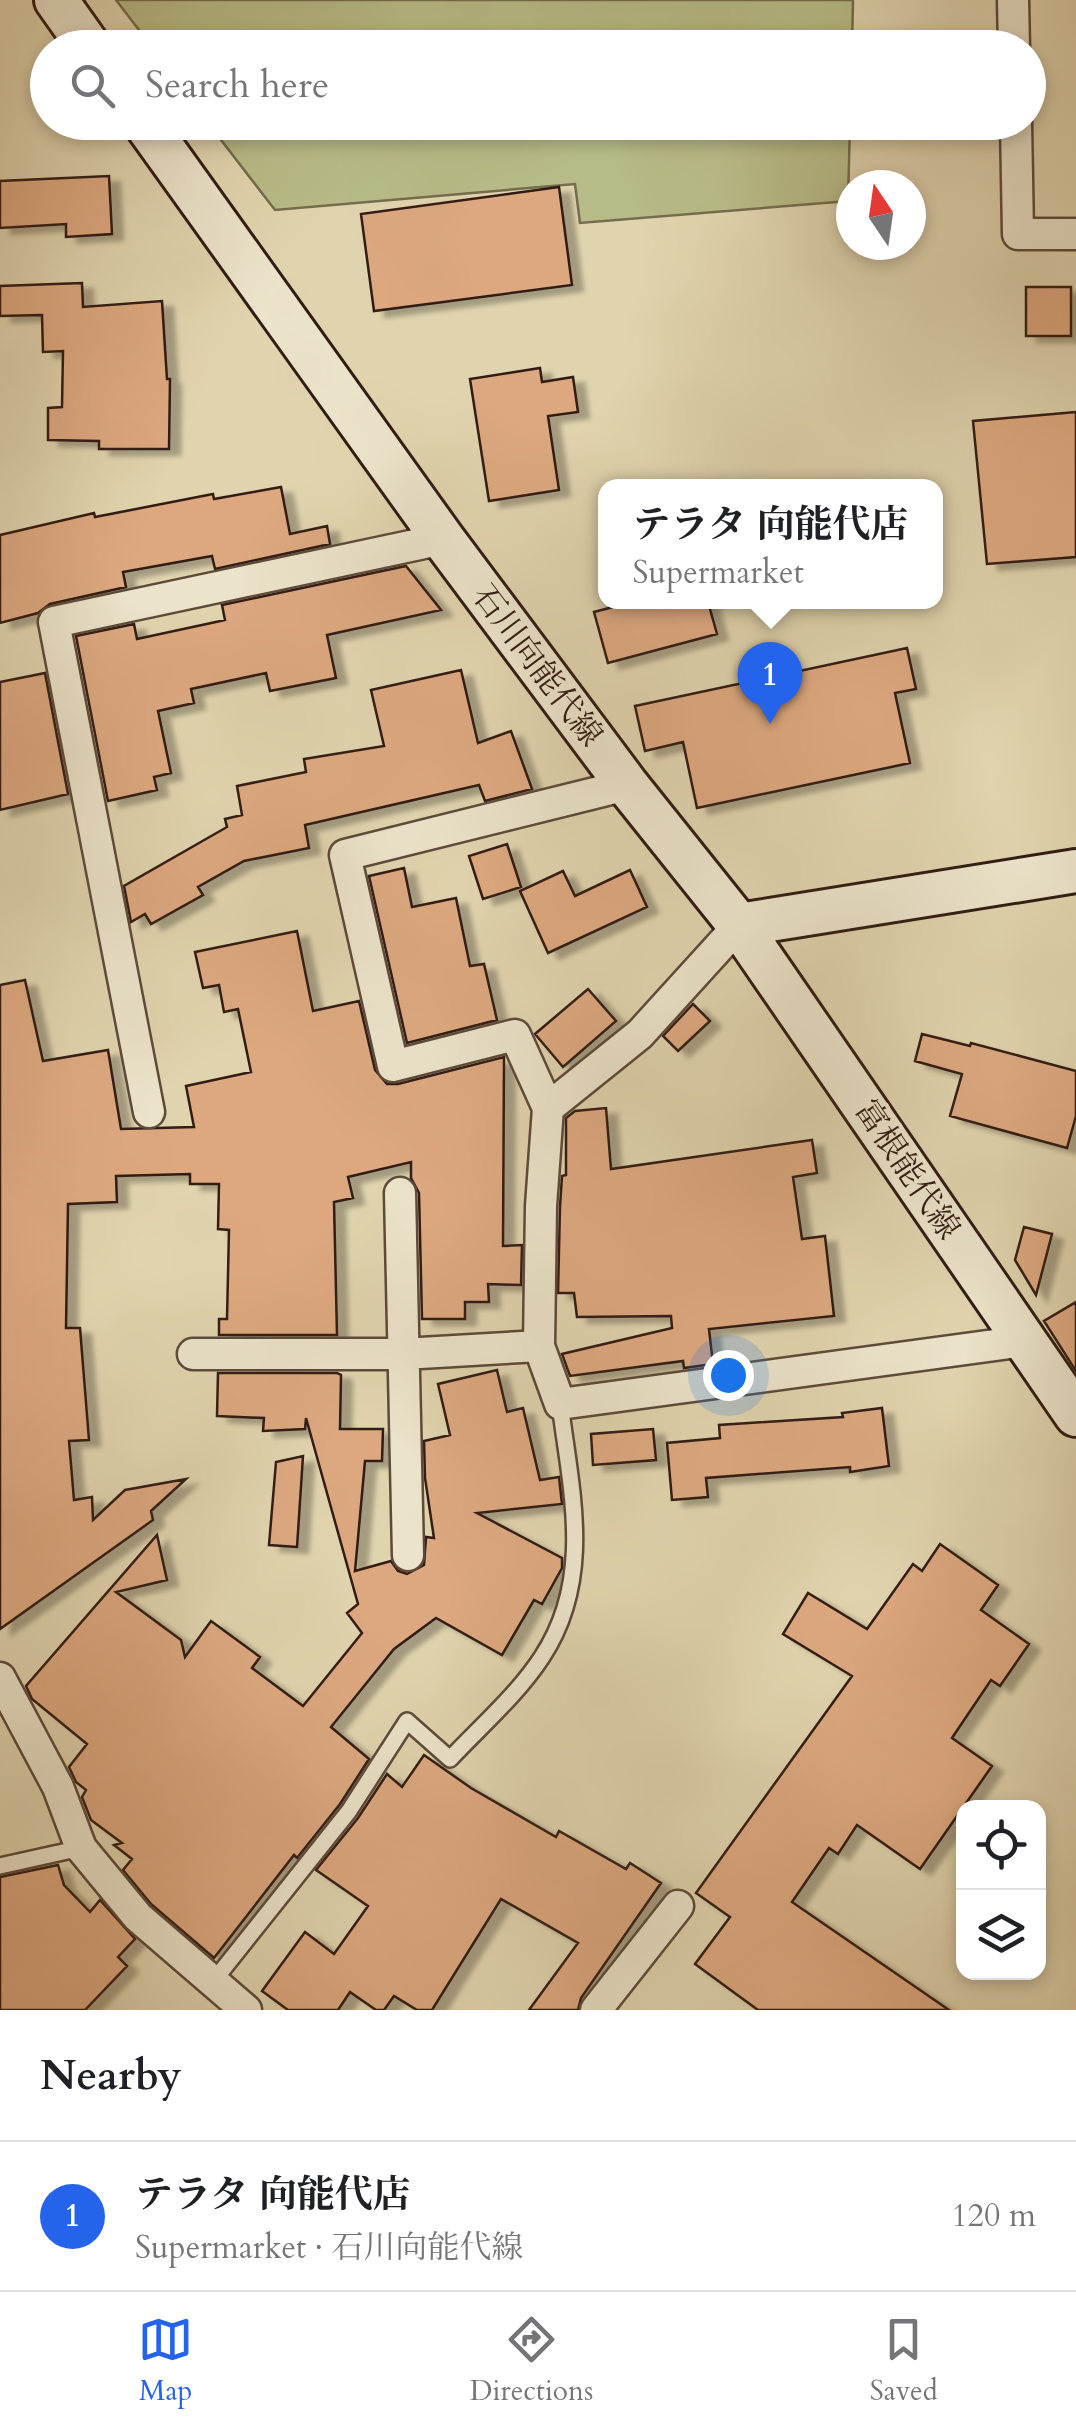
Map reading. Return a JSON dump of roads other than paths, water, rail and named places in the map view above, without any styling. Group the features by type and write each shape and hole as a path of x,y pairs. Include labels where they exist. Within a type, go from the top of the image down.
{"main road":[{"path":"56,0 77,30"},
{"name":"石川向能代線","path":"157,140 443,539 627,785 738,925"},
{"path":"738,925 1076,871"},
{"name":"富根能代線","path":"738,925 1076,1415"}],"street":[{"path":"1013,0 1014,30"},
{"path":"1016,140 1018,234 1076,234"},
{"path":"150,1112 54,622 443,539"},
{"path":"627,785 346,854 393,1066 515,1035 548,1108 541,1206 539,1346 560,1404 1025,1341"},
{"path":"548,1108 640,1034 738,925"},
{"path":"400,1193 408,1554"},
{"path":"193,1354 402,1354 539,1346"},
{"path":"0,1678 58,1787 81,1848 138,1918 246,2010"},
{"path":"596,2010 678,1906"}],"lane":[{"path":"212,1983 349,1811 407,1721 450,1759 542,1657 571,1596 576,1534 560,1404"},
{"path":"0,1866 81,1848"}],"place":[{"name":"テラタ 向能代店","path":"770,724"}]}
